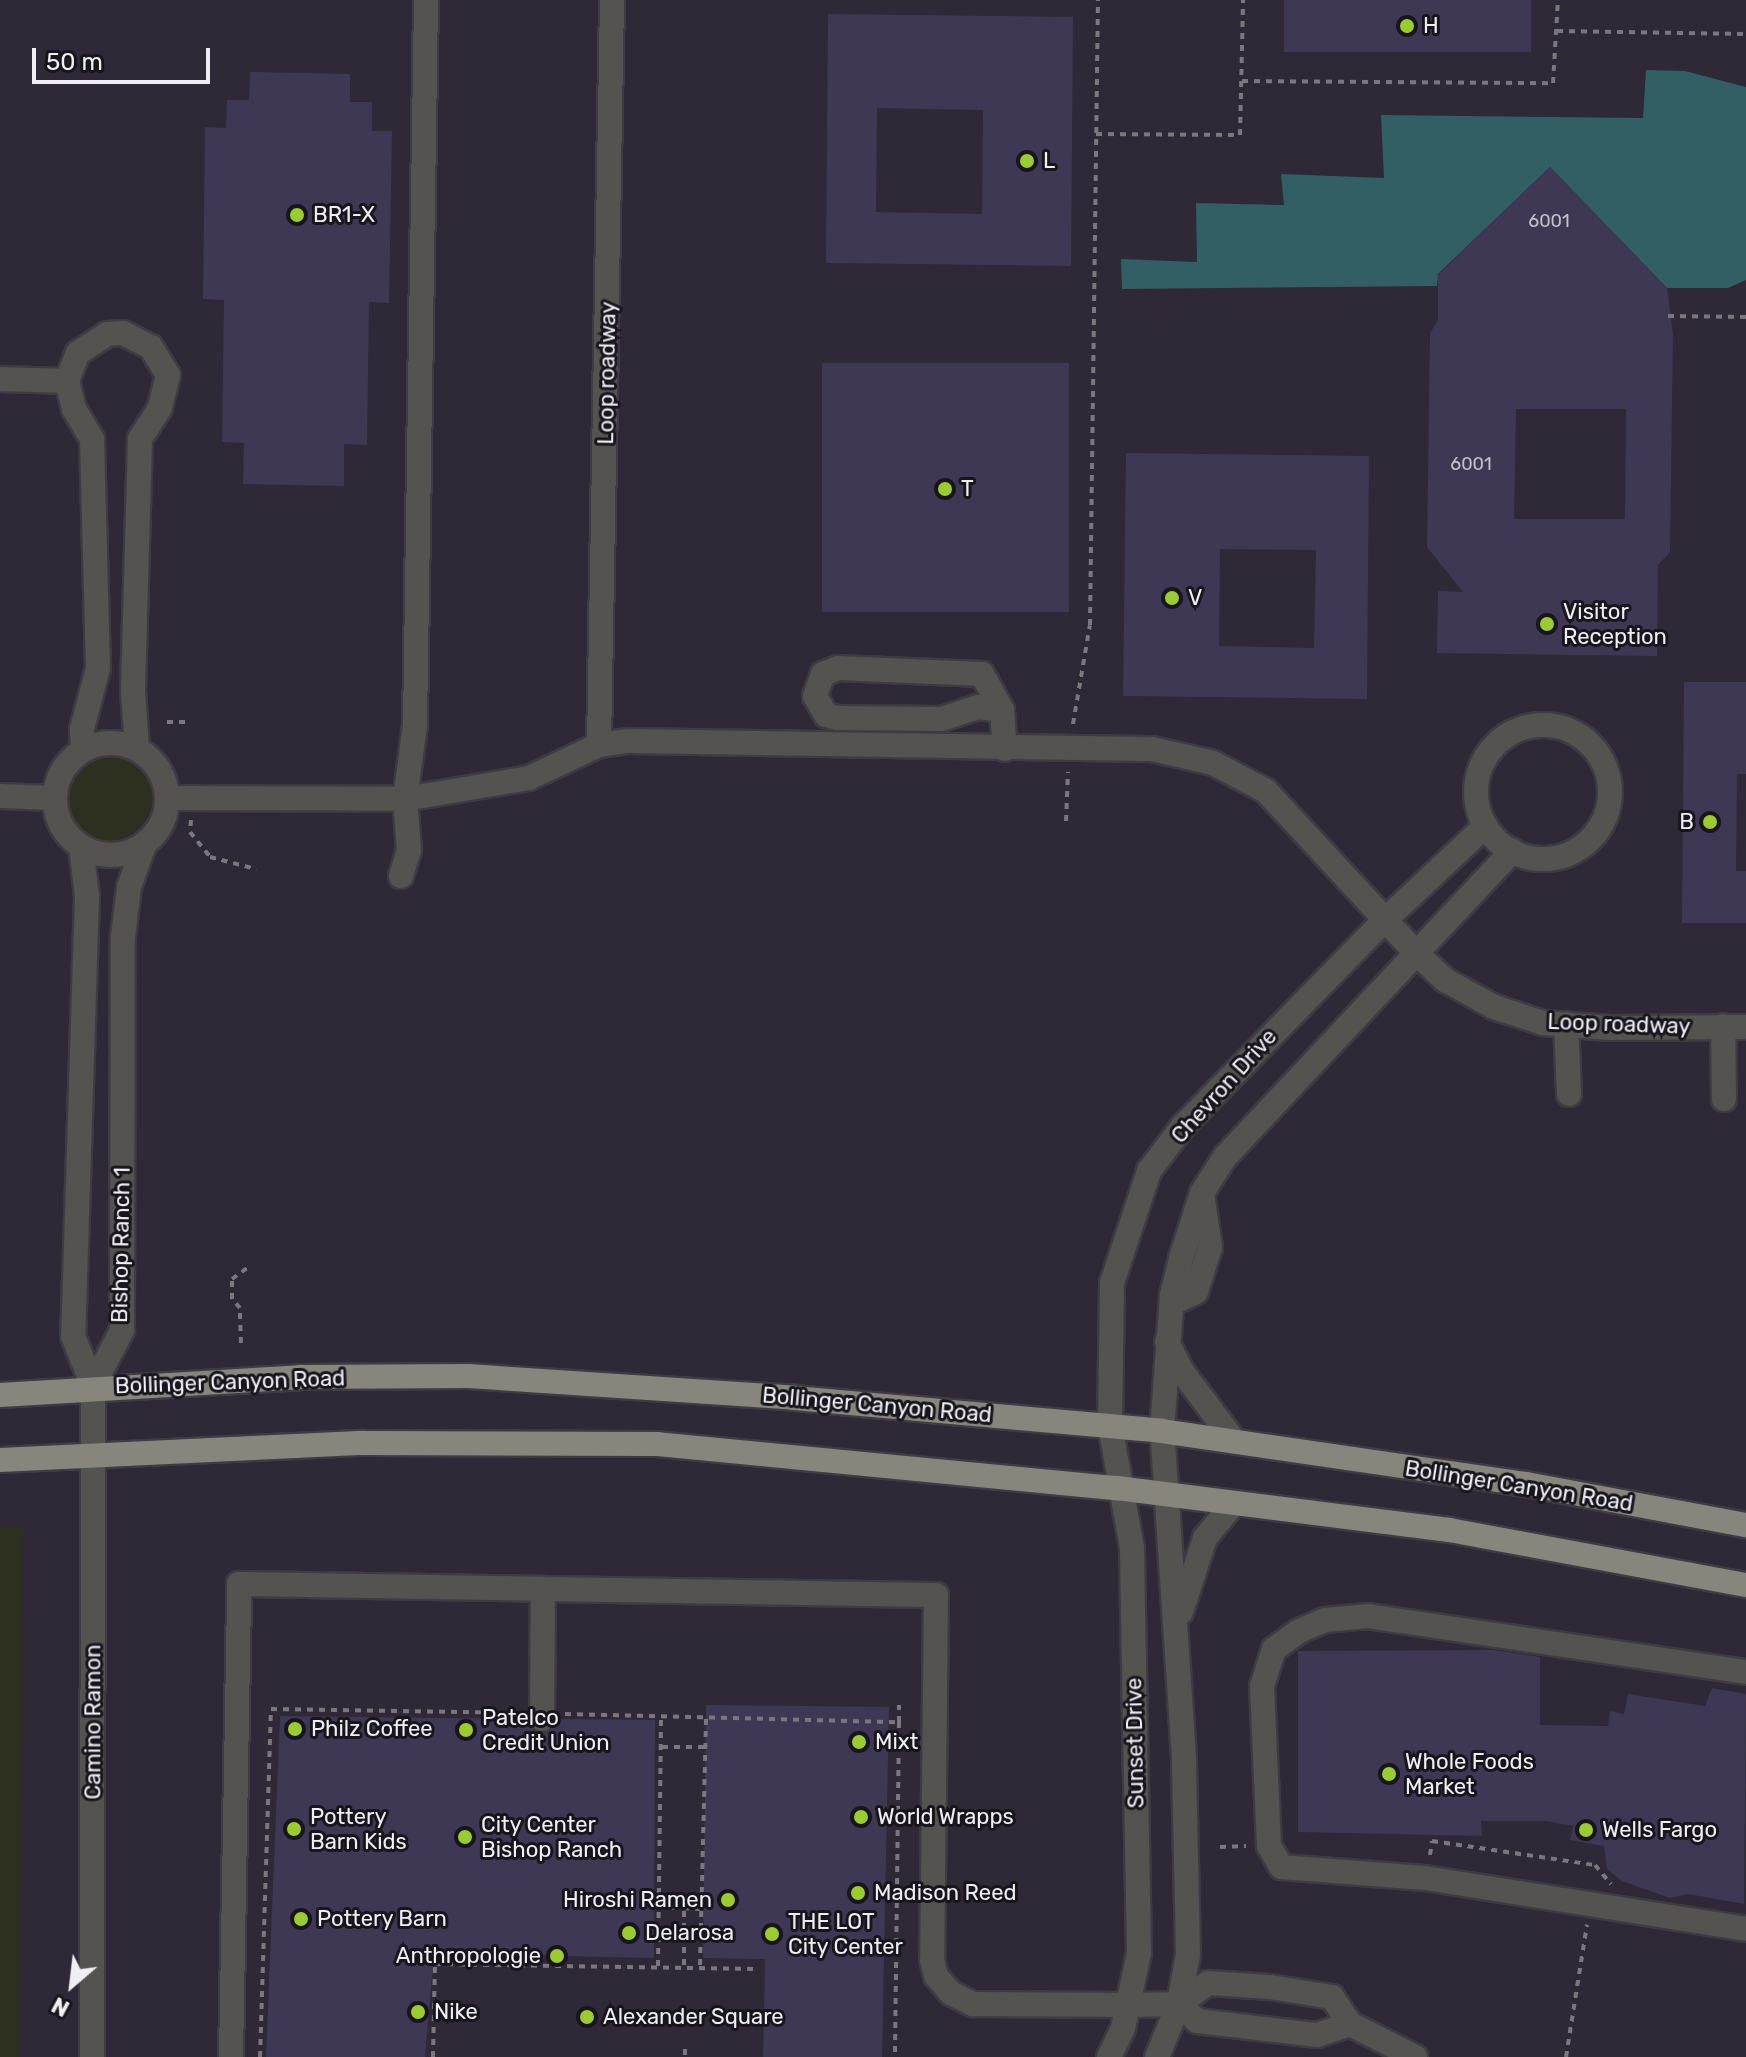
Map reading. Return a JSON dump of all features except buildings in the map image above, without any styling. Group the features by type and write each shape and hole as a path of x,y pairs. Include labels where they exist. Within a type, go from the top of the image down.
{"main road":[{"name":"Bollinger Canyon Road","path":"0,1395 93,1386 468,1376 1162,1431 1526,1484 1746,1525"},
{"path":"0,1460 93,1452 364,1443 657,1444 1117,1488 1449,1530 1746,1585"}],"street":[{"path":"401,876 409,850 405,799 415,725 426,0"},
{"name":"Loop roadway","path":"599,745 612,0"},
{"path":"83,749 82,729 98,668 92,439 74,409 67,381 78,353 107,334 123,333 151,347 168,375 160,408 140,439 133,691 137,748"},
{"path":"0,379 67,381"},
{"path":"1002,710 978,707 941,719 837,718 826,715 815,696 823,674 838,668 982,674 1002,710 1005,749"},
{"path":"1538,725 1560,727 1581,737 1607,772 1610,795 1600,826 1577,850 1556,858 1533,859 1512,851 1485,826 1476,783 1497,743 1538,725"},
{"name":"Loop roadway","path":"168,798 405,799 529,778 599,745 629,741 1152,749 1213,763 1266,791 1416,953 1445,980 1494,1007 1566,1024 1735,1027"},
{"path":"106,742 137,748 162,774 168,798 163,823 144,845 120,855 81,847 62,829 54,798 62,769 83,749 106,742"},
{"path":"0,796 54,798"},
{"name":"Chevron Drive","path":"1110,1426 1112,1283 1149,1171 1210,1095 1384,921 1485,826"},
{"name":"Bishop Ranch 1","path":"93,1386 122,1330 123,937 129,887 144,845"},
{"name":"Bishop Ranch 1","path":"81,847 87,896 73,1336 93,1386"},
{"path":"1162,1431 1172,1303 1196,1292 1210,1247 1202,1193 1248,1129 1512,851"},
{"path":"1566,1024 1569,1094"},
{"path":"1724,1099 1735,1027"},
{"path":"1167,1342 1181,1370 1235,1442"},
{"name":"Camino Ramon","path":"92,2057 93,1386"},
{"name":"Sunset Drive","path":"1109,2057 1130,2005 1139,1953 1132,1548 1117,1488 1110,1426"},
{"name":"Sunset Drive","path":"1157,2057 1179,2004 1188,1954 1184,1758 1162,1431"},
{"name":"Sunset Drive","path":"1175,1633 1205,1538 1233,1504"},
{"path":"231,2057 239,1584 936,1595 932,1946 936,1976 951,1993 973,2004 1130,2005 1179,2004 1208,1983 1270,1987 1332,1997 1350,2024 1415,2057"},
{"path":"542,1716 543,1589"},
{"path":"1746,1672 1410,1619 1325,1620 1274,1649 1262,1686 1270,1852 1281,1867 1425,1878 1746,1929"},
{"path":"1179,2004 1197,2021 1317,2035 1350,2024"}],"path":[{"path":"1071,735 1090,625 1098,0"},
{"path":"1096,134 1240,135 1243,0"},
{"path":"1242,81 1553,83 1558,0"},
{"path":"1557,31 1746,34"},
{"path":"1668,316 1746,317"},
{"path":"167,722 186,722"},
{"path":"1066,821 1068,772"},
{"path":"192,818 190,832 210,857 256,869"},
{"path":"241,1343 240,1308 232,1299 232,1279 247,1268"},
{"path":"895,2057 899,1705"},
{"path":"260,2057 271,1709 899,1722"},
{"path":"658,1966 661,1716"},
{"path":"700,1965 706,1717"},
{"path":"662,1747 705,1747"},
{"path":"1566,2057 1596,1867"},
{"path":"658,1907 700,1909"},
{"path":"684,1908 684,1965"},
{"path":"433,2057 435,1964 700,1965 758,1969"},
{"path":"685,2049 685,2057"}],"shaded area":[{"path":"0,0 1746,0 1746,2057 0,2057"}],"green space":[{"path":"109,754 133,761 145,773 152,797 145,821 133,833 109,840 85,833 73,821 66,797 73,773 85,761"},
{"path":"23,1526 19,2057 0,2057 0,1528"}],"water":[{"path":"1646,70 1685,71 1746,87 1746,280 1728,288 1667,288 1550,167 1438,274 1437,286 1122,289 1121,259 1197,262 1196,203 1284,205 1281,174 1384,178 1381,115 1643,118"}],"place":[{"name":"H","path":"1407,26"},
{"name":"L","path":"1027,161"},
{"name":"BR1-X","path":"297,215"},
{"name":"T","path":"945,489"},
{"name":"V","path":"1172,598"},
{"name":"Visitor Reception","path":"1547,624"},
{"name":"B","path":"1710,822"},
{"name":"Philz Coffee","path":"295,1729"},
{"name":"Patelco Credit Union","path":"466,1730"},
{"name":"Mixt","path":"859,1742"},
{"name":"Whole Foods Market","path":"1389,1774"},
{"name":"World Wrapps","path":"861,1817"},
{"name":"Pottery Barn Kids","path":"294,1829"},
{"name":"Wells Fargo","path":"1586,1830"},
{"name":"City Center Bishop Ranch","path":"465,1837"},
{"name":"Madison Reed","path":"858,1893"},
{"name":"Hiroshi Ramen","path":"728,1900"},
{"name":"Pottery Barn","path":"301,1919"},
{"name":"Delarosa","path":"629,1933"},
{"name":"THE LOT City Center","path":"772,1934"},
{"name":"Anthropologie","path":"557,1956"},
{"name":"Nike","path":"418,2012"},
{"name":"Alexander Square","path":"587,2017"}]}
